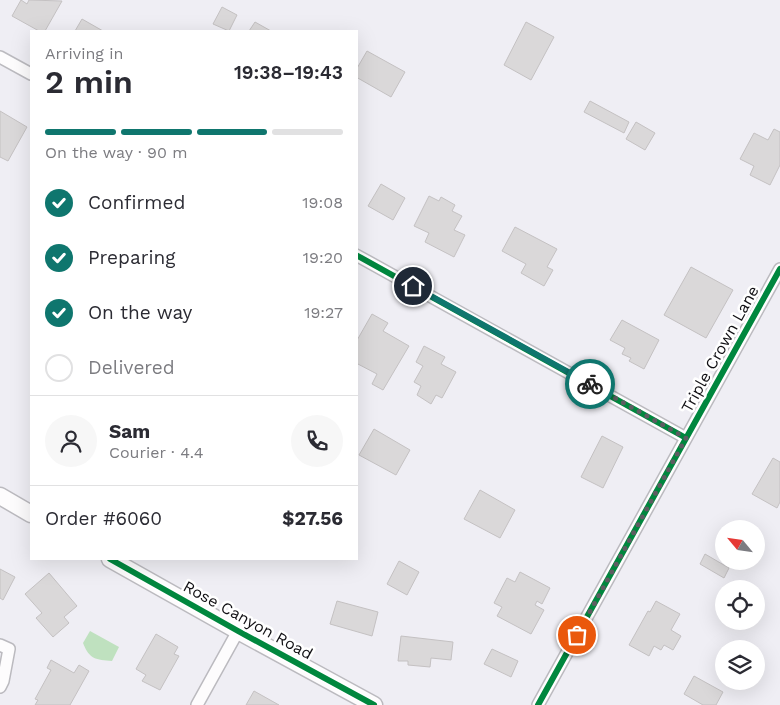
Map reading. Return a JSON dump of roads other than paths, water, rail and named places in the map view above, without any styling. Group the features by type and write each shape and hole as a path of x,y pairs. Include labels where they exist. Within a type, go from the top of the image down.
{"street":[{"path":"0,57 30,73"},
{"path":"358,255 686,438"},
{"name":"Triple Crown Lane","path":"538,705 780,269"},
{"path":"0,496 30,513"},
{"name":"Rose Canyon Road","path":"112,560 374,705"},
{"path":"197,705 238,631"},
{"path":"0,645 9,649 3,681 0,686"}]}
